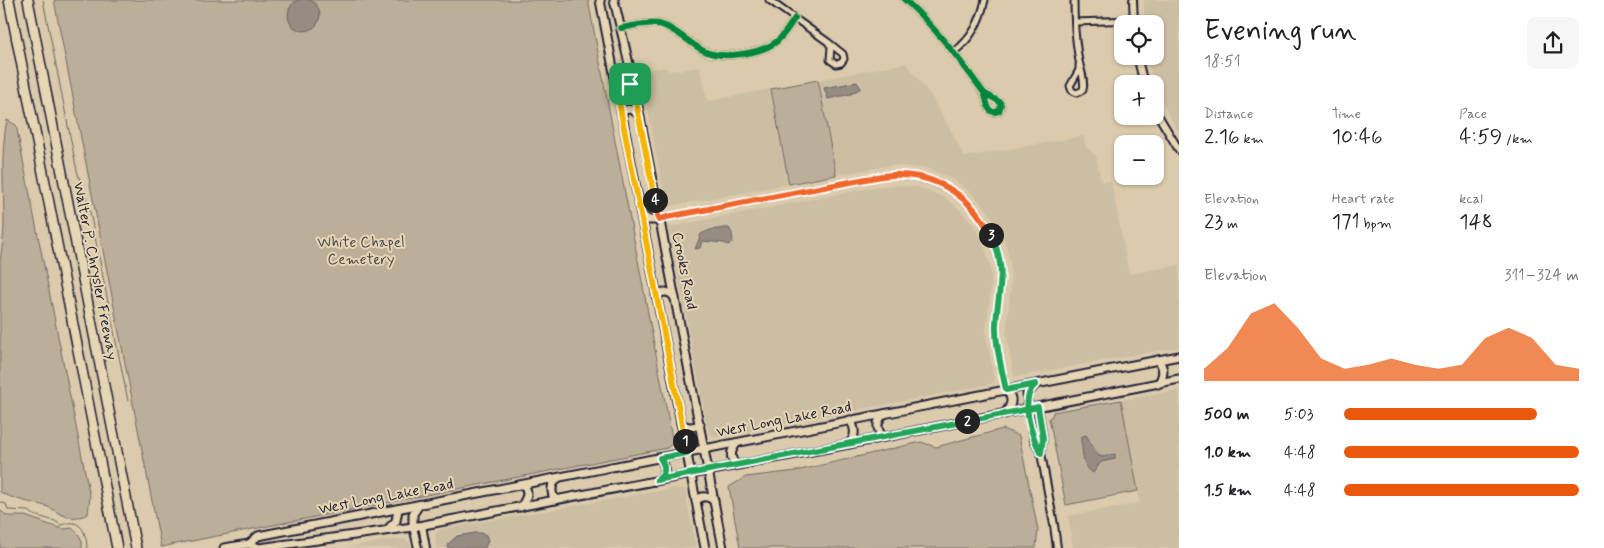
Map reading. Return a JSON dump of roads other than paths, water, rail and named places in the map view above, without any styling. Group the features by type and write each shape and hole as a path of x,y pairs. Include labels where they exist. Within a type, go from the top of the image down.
{"highway":[{"path":"9,0 117,548"},
{"name":"Walter P. Chrysler Freeway","path":"28,0 136,547"}],"main road":[{"path":"600,0 705,548"},
{"name":"Crooks Road","path":"614,0 639,115 723,548"},
{"path":"615,82 624,85 632,81"},
{"path":"621,112 631,109 639,115"},
{"path":"641,215 648,220 659,220"},
{"path":"656,296 661,292 666,292 675,298"},
{"name":"West Long Lake Road","path":"249,544 258,536 1179,356"},
{"path":"1158,360 1164,372 1158,384"},
{"name":"West Long Lake Road","path":"224,548 249,544 259,548 422,525 1179,379"},
{"path":"1028,409 1028,394 1036,384"},
{"path":"1004,414 1012,402 1011,396 1006,390"},
{"path":"883,437 877,425 884,414"},
{"path":"849,444 855,433 854,426 850,420"},
{"path":"681,423 690,427 700,424"},
{"path":"737,443 731,454 733,461 737,465"},
{"path":"657,480 663,476 665,470 660,458"},
{"path":"555,500 551,489 557,479"},
{"path":"521,506 527,495 524,485"},
{"path":"696,500 706,497 714,501"},
{"path":"413,526 413,514 420,505"},
{"path":"386,530 391,528 396,520 398,509"},
{"path":"320,539 318,529 321,524"}],"street":[{"path":"769,0 828,42"},
{"path":"905,0 927,21 954,52 984,93"},
{"path":"954,52 967,41 977,26 985,0"},
{"path":"1074,0 1079,65 1084,88 1081,92 1077,93 1072,91 1070,86 1079,70 1079,65"},
{"path":"1133,0 1134,15"},
{"path":"621,28 646,24 660,25 670,29 708,53 724,56 755,51 772,45 783,35 795,18"},
{"path":"1075,22 1114,22"},
{"path":"1164,125 1179,150"},
{"path":"659,220 690,212 892,175 919,177 940,184 963,198 978,213 996,247 1001,266 996,331 1006,390"},
{"path":"1038,407 1043,438 1041,453"},
{"path":"1028,409 1034,440 1041,453 1057,548"},
{"path":"422,525 426,548"},
{"path":"413,526 418,548"}],"waterway":[{"path":"43,0 77,171 89,207 128,401"},
{"path":"0,502 6,504 8,510 29,511 34,515 55,521 61,525 77,524 84,533 87,548"}],"park label":[{"name":"White Chapel Cemetery","path":"361,252"}]}
